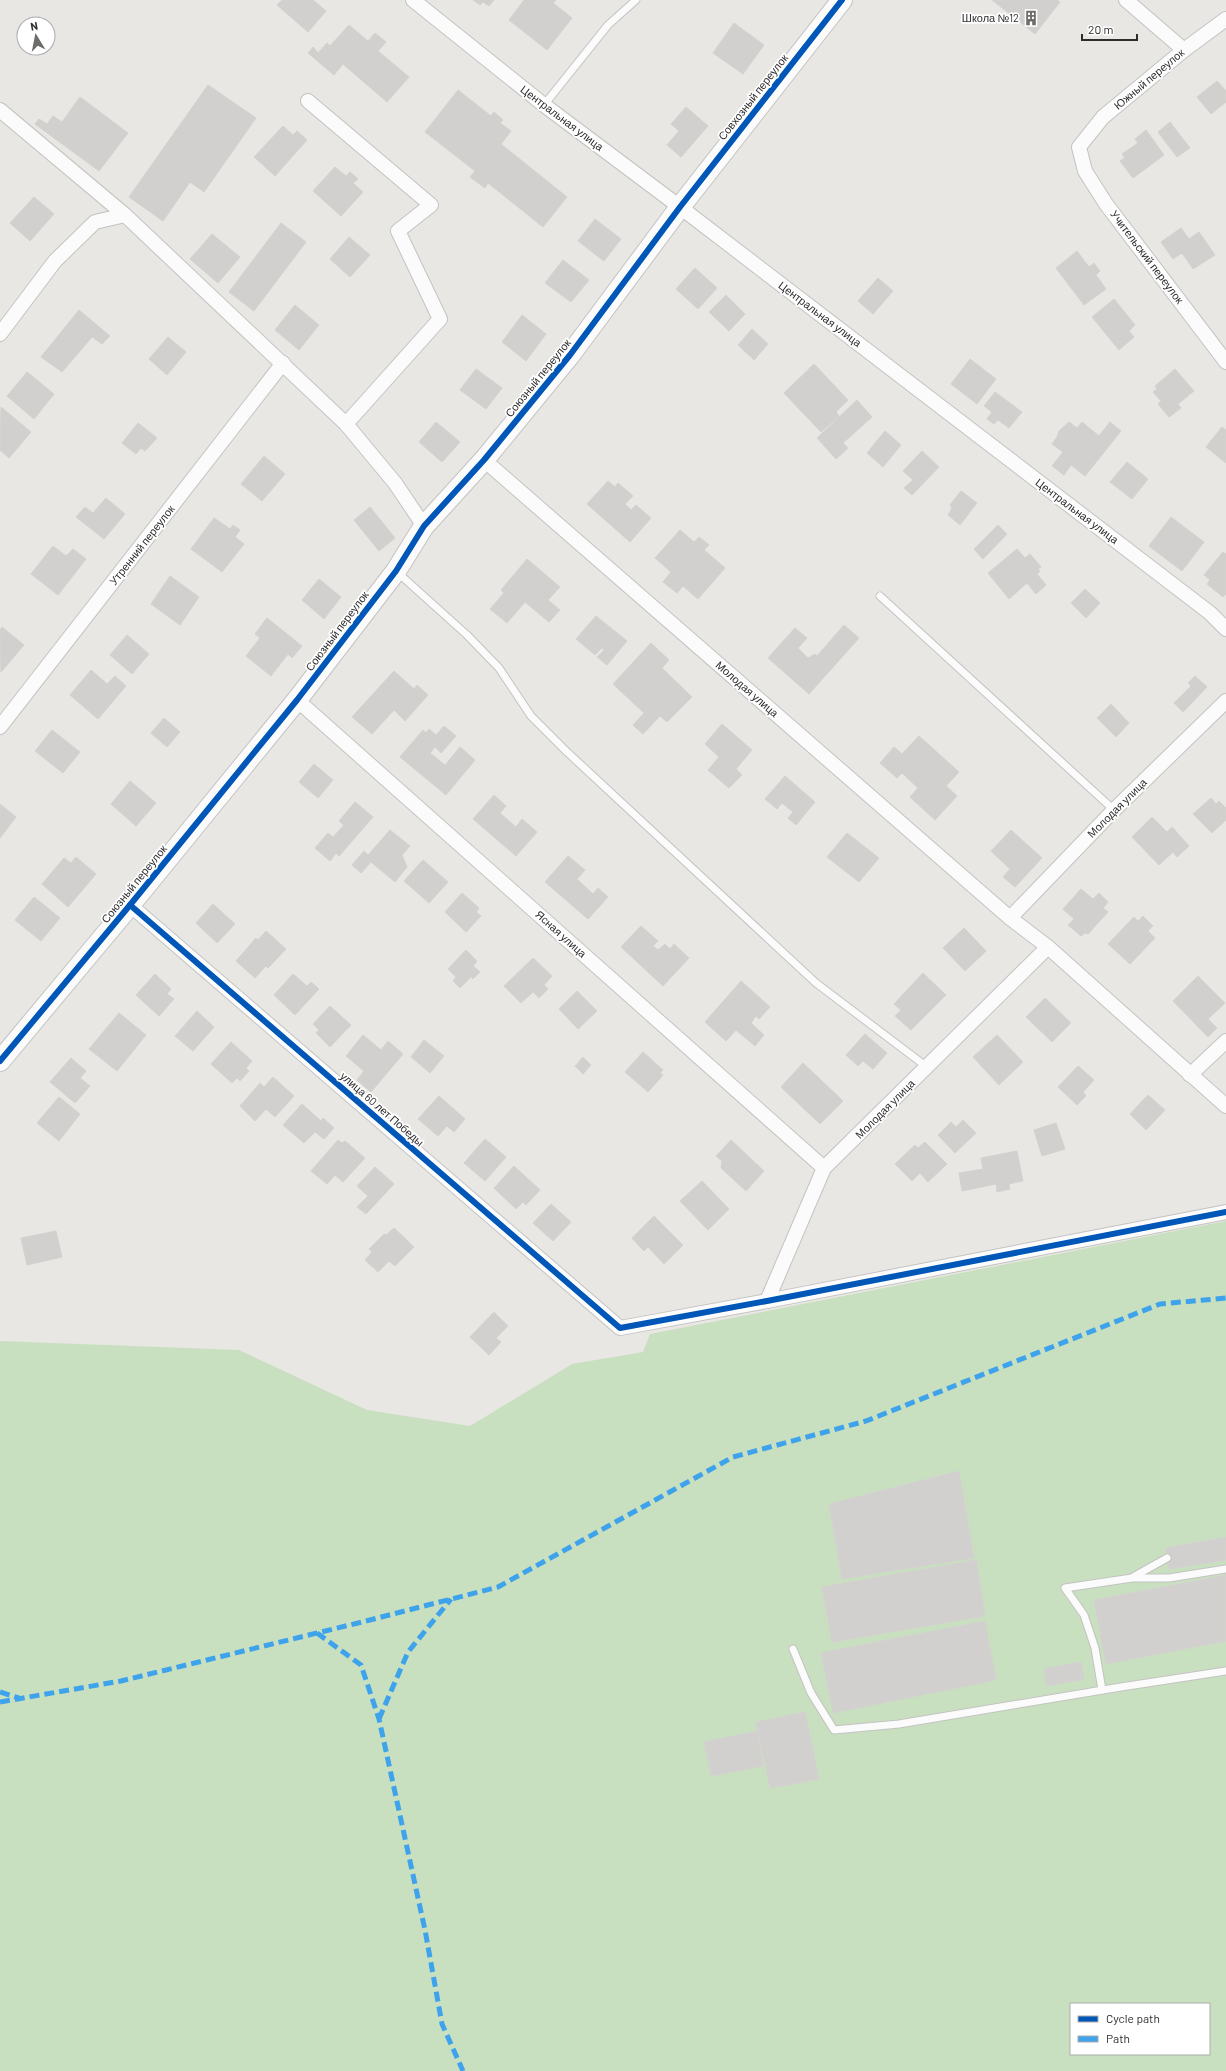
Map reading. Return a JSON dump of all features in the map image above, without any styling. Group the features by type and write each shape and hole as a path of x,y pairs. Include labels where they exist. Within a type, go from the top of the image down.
{"street":[{"name":"Центральная улица","path":"412,0 544,105 680,207 1204,608 1226,629"},
{"name":"Совхозный переулок","path":"680,207 842,0"},
{"path":"1126,0 1184,50"},
{"name":"Южный переулок","path":"1079,147 1103,117 1184,50 1226,18"},
{"path":"308,101 431,205 398,231 440,319 346,424"},
{"path":"0,110 125,215 346,424 395,482 424,526"},
{"name":"Учительский переулок","path":"1079,147 1085,170 1106,204 1226,362"},
{"name":"Союзный переулок","path":"0,1061 130,906 297,700 396,571 424,526 484,460 570,355 680,207"},
{"path":"0,334 55,261 95,222 125,215"},
{"name":"Утренний переулок","path":"0,727 283,363"},
{"name":"Молодая улица","path":"484,460 1010,918 1048,947 1190,1076 1226,1106"},
{"name":"Ясная улица","path":"297,700 824,1168"},
{"name":"Молодая улица","path":"1010,918 1114,810 1226,701"},
{"name":"улица 60 лет Победы","path":"130,906 620,1328 767,1301"},
{"name":"Молодая улица","path":"767,1301 824,1168 1048,947"},
{"path":"1190,1076 1226,1041"},
{"path":"767,1301 1226,1212"}],"lane":[{"path":"544,105 608,25 636,0"},
{"path":"396,571 467,635 499,668 531,716 566,751 816,983 927,1067"},
{"path":"880,596 1114,810"},
{"path":"1132,1578 1167,1558"},
{"path":"1102,1690 1095,1648 1084,1614 1065,1588 1132,1578 1169,1578 1226,1569"},
{"path":"794,1649 811,1693 834,1730 899,1724 1226,1671"}],"green space":[{"path":"1226,1221 1226,2071 0,2071 0,1341 239,1350 367,1410 470,1426 572,1364 643,1352 650,1334"}],"building":[{"path":"282,0 313,0 326,11 308,32 277,5"},
{"path":"473,0 494,0 489,6 483,2 480,5"},
{"path":"524,0 556,0 553,3 572,18 547,50 509,20"},
{"name":"Школа №12","path":"992,0 1057,0 1060,2 1035,34"},
{"path":"734,23 764,45 743,74 713,53"},
{"path":"349,25 368,41 375,33 386,42 378,51 409,77 387,102 343,64 334,75 308,53 313,47 318,53 327,43 330,46"},
{"path":"1217,81 1226,91 1226,102 1211,114 1197,97"},
{"path":"208,85 256,118 204,192 190,182 163,221 129,197"},
{"path":"458,90 491,116 494,112 503,120 500,123 511,131 501,144 567,197 543,227 488,183 485,188 470,177 475,171 425,132"},
{"path":"80,97 128,133 99,171 35,124 39,119 47,124 53,116 62,122"},
{"path":"686,107 708,126 681,157 667,145 679,131 671,124"},
{"path":"1170,122 1190,148 1177,157 1158,132"},
{"path":"283,126 293,135 297,131 307,140 275,176 254,157"},
{"path":"1146,130 1164,155 1133,178 1120,161 1125,158 1122,154 1138,143 1135,139"},
{"path":"335,167 346,176 350,172 358,179 353,183 363,192 341,216 313,191"},
{"path":"34,197 54,214 30,241 10,223"},
{"path":"595,219 621,239 604,261 578,241"},
{"path":"281,223 306,242 254,311 229,292"},
{"path":"1181,228 1189,239 1199,232 1215,255 1193,269 1182,253 1173,259 1161,242"},
{"path":"212,234 240,257 218,283 190,259"},
{"path":"349,237 370,255 350,277 330,259"},
{"path":"1077,251 1089,267 1094,263 1100,271 1096,275 1106,289 1084,305 1056,268"},
{"path":"563,260 589,280 571,302 545,283"},
{"path":"695,268 717,288 698,309 676,289"},
{"path":"878,278 893,291 873,314 858,301"},
{"path":"726,295 745,314 729,331 709,312"},
{"path":"1114,299 1135,325 1129,331 1134,337 1119,350 1092,317"},
{"path":"295,305 319,325 299,350 275,330"},
{"path":"79,310 110,336 102,344 92,337 62,372 41,357"},
{"path":"522,315 546,334 526,361 502,342"},
{"path":"752,329 768,344 754,360 738,345"},
{"path":"168,337 186,352 167,375 149,359"},
{"path":"970,359 996,379 977,404 951,384"},
{"path":"814,364 848,400 836,412 839,416 821,432 784,393"},
{"path":"476,369 502,388 486,409 460,390"},
{"path":"1175,369 1194,391 1178,404 1181,408 1169,417 1158,404 1161,401 1153,392 1157,389 1155,386"},
{"path":"27,372 54,394 34,419 7,396"},
{"path":"995,392 1022,412 1009,428 998,420 994,424 987,419 992,412 984,406"},
{"path":"857,400 872,417 843,443 848,448 836,459 817,438"},
{"path":"1,407 31,432 9,458 0,450"},
{"path":"436,422 460,442 442,462 419,442"},
{"path":"1069,422 1077,428 1082,422 1099,436 1110,422 1121,431 1085,476 1071,465 1064,475 1052,466 1063,452 1052,444 1059,431"},
{"path":"138,423 157,438 145,451 141,448 136,454 122,443"},
{"path":"1222,427 1226,430 1226,463 1206,447"},
{"path":"885,431 901,445 883,467 867,453"},
{"path":"922,451 939,467 912,495 904,488 913,480 903,471"},
{"path":"264,456 285,474 262,501 241,484"},
{"path":"1127,462 1148,479 1132,499 1110,482"},
{"path":"608,481 615,487 618,483 633,496 625,504 631,510 636,505 651,518 630,542 587,504"},
{"path":"961,491 977,503 960,525 948,515 952,508 950,505"},
{"path":"106,498 125,514 104,539 76,517 85,507 93,513"},
{"path":"370,507 395,538 379,551 354,520"},
{"path":"1171,517 1204,542 1182,571 1149,546"},
{"path":"214,518 230,529 233,525 240,530 235,537 244,544 222,572 191,549"},
{"path":"998,525 1007,534 983,559 974,549"},
{"path":"680,530 694,542 699,537 709,545 704,550 725,568 698,599 683,586 677,593 663,582 671,572 655,558"},
{"path":"53,546 66,556 73,549 86,559 58,595 31,574"},
{"path":"1017,549 1025,558 1030,554 1041,567 1038,569 1040,571 1037,574 1046,585 1036,594 1027,583 1009,599 988,573"},
{"path":"1223,552 1226,554 1226,594 1223,597 1207,584 1210,580 1204,575"},
{"path":"527,559 560,587 548,600 560,610 549,622 525,602 507,623 490,609 504,593 501,590"},
{"path":"170,576 199,597 180,625 151,604"},
{"path":"319,579 341,597 324,619 302,600"},
{"path":"1085,589 1100,603 1086,618 1071,603"},
{"path":"596,616 627,641 607,665 597,657 604,650 602,648 595,655 576,639"},
{"path":"267,618 302,646 292,658 288,654 271,676 246,656 260,638 255,634"},
{"path":"844,625 859,638 809,694 768,658 795,628 807,638 798,648 808,658 815,654 817,656"},
{"path":"2,627 24,645 1,672 0,630"},
{"path":"127,635 149,654 132,674 110,655"},
{"path":"651,643 669,660 662,668 692,697 667,722 660,716 643,734 633,725 644,713 613,684"},
{"path":"91,670 107,684 115,676 126,686 98,719 70,695"},
{"path":"394,671 414,689 417,685 428,695 405,721 394,710 372,734 352,717"},
{"path":"1195,676 1207,687 1183,712 1174,703 1191,686 1188,683"},
{"path":"1111,704 1129,723 1116,737 1097,718"},
{"path":"164,718 180,732 167,747 151,733"},
{"path":"722,724 752,750 736,769 742,775 729,788 708,770 719,757 705,744"},
{"path":"444,726 456,736 441,753 435,747 430,753 445,765 460,747 475,760 446,795 400,757 423,730 426,733 429,729 436,735"},
{"path":"52,730 80,752 63,773 35,751"},
{"path":"919,736 959,772 946,786 957,796 935,820 910,797 918,788 902,773 897,778 880,763 894,747 902,754"},
{"path":"314,764 333,780 318,798 299,782"},
{"path":"785,776 815,802 796,825 788,818 793,812 782,803 777,809 765,799"},
{"path":"130,781 156,803 136,826 111,804"},
{"path":"494,795 506,806 500,813 516,827 522,819 537,832 516,856 473,819"},
{"path":"1211,798 1216,804 1219,801 1226,808 1226,820 1212,833 1193,814"},
{"path":"355,802 373,817 339,856 336,853 330,861 315,848 328,833 333,837 344,825 339,821"},
{"path":"0,804 16,817 0,838"},
{"path":"1152,817 1167,832 1172,827 1189,846 1177,857 1173,852 1159,865 1132,837"},
{"path":"390,830 410,846 402,855 407,867 395,882 371,862 361,873 352,865 364,851 368,855"},
{"path":"1011,830 1042,858 1015,887 1003,877 1010,869 991,851"},
{"path":"847,833 879,858 859,882 827,857"},
{"path":"568,856 585,870 577,879 593,894 598,888 608,897 588,919 545,882"},
{"path":"76,857 96,874 68,907 42,884 64,858 71,863"},
{"path":"423,860 448,882 429,903 404,881"},
{"path":"1081,889 1093,899 1099,893 1108,902 1103,908 1108,912 1088,934 1085,933 1081,936 1068,925 1074,919 1063,909"},
{"path":"462,893 479,908 476,912 481,916 466,932 445,912"},
{"path":"34,897 60,918 41,941 15,920"},
{"path":"213,904 235,924 217,943 196,923"},
{"path":"1143,916 1153,926 1148,931 1155,938 1130,964 1108,944 1134,917 1138,921"},
{"path":"641,926 658,941 653,946 658,950 665,944 670,949 674,944 689,958 663,986 621,947"},
{"path":"964,928 986,951 965,971 943,948"},
{"path":"266,931 286,949 268,968 266,966 255,978 236,961 256,938 258,940"},
{"path":"466,950 477,961 473,966 480,972 473,979 471,977 460,988 453,981 456,977 448,969"},
{"path":"533,958 552,976 544,985 548,989 539,998 533,992 521,1003 504,986"},
{"path":"923,973 946,995 911,1030 895,1016 901,1010 894,1004"},
{"path":"155,974 171,989 167,994 174,999 159,1016 136,995"},
{"path":"293,974 307,986 311,982 319,989 295,1015 274,995"},
{"path":"1198,976 1225,1003 1208,1019 1217,1028 1208,1037 1173,1001"},
{"path":"741,981 770,1007 759,1019 756,1016 751,1023 764,1035 755,1046 736,1030 726,1041 705,1022"},
{"path":"577,991 597,1011 578,1029 559,1009"},
{"path":"1045,998 1071,1023 1052,1042 1026,1017"},
{"path":"330,1006 351,1025 330,1047 316,1033 319,1030 313,1024"},
{"path":"197,1011 214,1027 193,1051 175,1036"},
{"path":"119,1013 146,1035 117,1071 89,1049"},
{"path":"865,1034 887,1053 873,1069 863,1061 858,1066 846,1055"},
{"path":"363,1035 381,1050 388,1041 403,1054 371,1092 357,1080 364,1071 346,1056"},
{"path":"997,1035 1023,1062 999,1085 973,1057"},
{"path":"424,1040 444,1056 430,1073 411,1057"},
{"path":"231,1042 252,1061 246,1068 249,1071 240,1081 237,1078 232,1083 211,1064"},
{"path":"643,1052 663,1070 660,1073 663,1075 648,1092 625,1072"},
{"path":"583,1057 591,1065 583,1074 575,1066"},
{"path":"71,1058 86,1071 80,1078 90,1086 75,1103 50,1082"},
{"path":"803,1063 843,1101 820,1124 781,1087"},
{"path":"1078,1066 1094,1080 1083,1092 1086,1096 1077,1105 1058,1087"},
{"path":"273,1077 294,1096 275,1117 266,1109 255,1121 240,1106 260,1083 264,1087"},
{"path":"1148,1095 1165,1110 1146,1130 1130,1114"},
{"path":"439,1096 465,1119 454,1132 447,1126 438,1136 418,1119"},
{"path":"59,1097 80,1114 59,1141 37,1123"},
{"path":"302,1104 321,1121 323,1118 334,1128 324,1139 315,1132 304,1143 283,1125"},
{"path":"963,1120 976,1133 955,1153 938,1135 951,1122 956,1127"},
{"path":"1056,1123 1065,1149 1042,1156 1034,1130"},
{"path":"485,1139 506,1157 485,1181 464,1163"},
{"path":"338,1140 342,1143 345,1141 365,1158 343,1182 335,1175 327,1184 311,1171"},
{"path":"731,1140 764,1171 746,1191 721,1168 722,1161 716,1156"},
{"path":"925,1142 947,1164 928,1182 920,1173 912,1181 895,1164 915,1145 918,1148"},
{"path":"1017,1151 1023,1181 1009,1184 1010,1189 997,1192 996,1184 962,1191 959,1173 983,1169 981,1158"},
{"path":"514,1166 540,1190 526,1205 523,1202 516,1209 494,1188"},
{"path":"375,1167 394,1184 366,1214 357,1207 368,1196 357,1186"},
{"path":"702,1181 729,1209 708,1230 680,1201"},
{"path":"551,1204 571,1222 553,1241 533,1223"},
{"path":"654,1216 683,1245 664,1264 648,1247 644,1251 632,1238"},
{"path":"394,1228 414,1247 395,1266 389,1261 378,1272 365,1260 372,1252 369,1249 384,1234 386,1235"},
{"path":"56,1231 62,1257 27,1265 21,1238"},
{"path":"494,1312 508,1326 496,1338 501,1342 489,1355 470,1337"},
{"path":"959,1471 974,1558 842,1579 829,1504"},
{"path":"1226,1537 1226,1560 1169,1569 1166,1548"},
{"path":"976,1560 985,1616 832,1642 822,1587"},
{"path":"1226,1575 1226,1641 1106,1664 1094,1600"},
{"path":"985,1621 996,1680 833,1713 821,1653"},
{"path":"1081,1662 1084,1679 1047,1686 1044,1669"},
{"path":"805,1712 819,1779 770,1788 756,1722"},
{"path":"757,1731 763,1766 711,1776 704,1742"}],"marked path":[{"path":"0,1702 121,1681 498,1587 733,1457 866,1421 1160,1304 1226,1298"},
{"path":"379,1719 408,1652 451,1599"},
{"path":"317,1633 361,1665 379,1719 425,1930 442,2024 463,2071"},
{"path":"0,1692 19,1698"}],"cycle path":[{"path":"0,1061 130,905 297,700 396,571 424,526 484,460 570,355 680,207 842,0"},
{"path":"130,905 620,1328 1226,1212"}],"place":[{"name":"Школа №12","path":"1031,18"}]}
